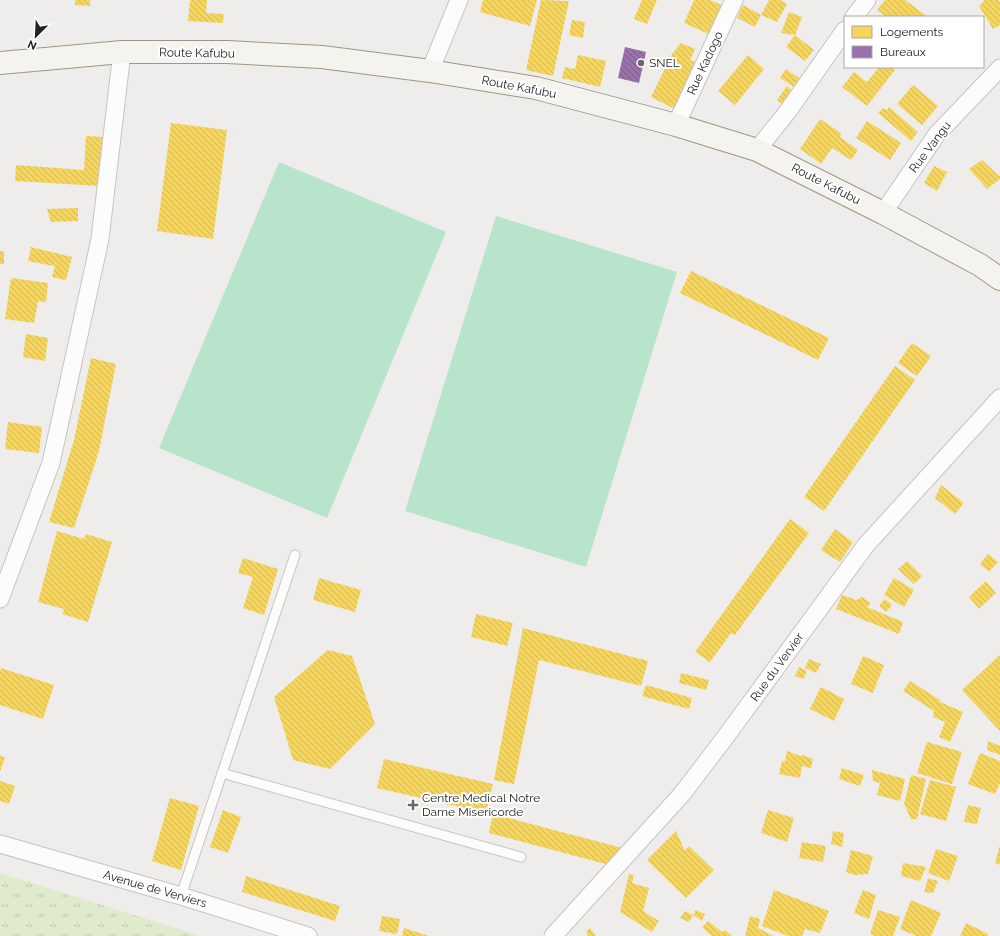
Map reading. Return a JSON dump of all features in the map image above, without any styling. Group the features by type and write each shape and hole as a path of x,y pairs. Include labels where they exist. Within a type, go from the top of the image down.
{"main road":[{"name":"Route Kafubu","path":"0,63 122,52 227,52 322,57 430,71 536,88 676,125 757,150 883,213 980,265 1000,279"}],"street":[{"path":"430,71 459,0"},
{"name":"Rue Kadogo","path":"676,125 734,0"},
{"path":"855,16 866,0"},
{"path":"757,150 788,111 844,31"},
{"path":"0,599 50,463 82,324 100,239 122,52"},
{"name":"Rue Vangu","path":"883,213 937,134 1000,68"},
{"name":"Rue du Vervier","path":"553,936 682,794 866,545 1000,398"},
{"name":"Avenue de Verviers","path":"0,844 181,896 308,936"}],"lane":[{"path":"181,896 295,555"},
{"path":"222,773 521,857"}],"green space":[{"path":"279,162 446,232 327,518 159,448"},
{"path":"496,216 677,272 586,567 405,511"},
{"path":"0,873 201,936 0,936"}],"building: Logements":[{"path":"75,0 90,0 90,6 75,5"},
{"path":"190,0 207,0 206,13 224,14 223,23 188,21"},
{"path":"483,0 537,0 530,26 480,12"},
{"path":"541,0 569,1 553,76 526,70"},
{"path":"642,0 657,0 647,24 634,19"},
{"path":"694,0 710,0 724,6 711,35 684,23"},
{"path":"769,0 780,0 787,4 777,22 761,15"},
{"path":"885,0 905,0 927,16 885,16 877,10"},
{"path":"985,0 998,0 1000,2 1000,25 993,29 979,6"},
{"path":"743,5 761,15 755,27 737,18"},
{"path":"789,12 802,17 795,35 781,33"},
{"path":"572,20 585,22 583,38 569,35"},
{"path":"795,35 814,50 805,61 786,47"},
{"path":"681,43 695,49 690,60 697,63 675,109 651,97 672,54"},
{"path":"578,55 606,61 600,87 562,78 565,67 575,69"},
{"path":"748,55 764,69 735,105 718,91"},
{"path":"878,68 892,68 895,70 867,106 842,87 854,72 867,82"},
{"path":"786,69 803,81 797,89 780,78"},
{"path":"913,85 938,106 922,125 897,104"},
{"path":"787,86 795,93 785,106 777,100"},
{"path":"889,107 918,132 911,141 878,113 883,108 887,110"},
{"path":"820,119 841,133 840,137 858,150 851,160 832,148 821,164 800,149"},
{"path":"867,121 901,143 890,160 856,138"},
{"path":"171,123 227,130 213,239 157,231"},
{"path":"86,136 103,137 100,186 15,181 16,165 84,170"},
{"path":"982,160 1000,177 1000,179 987,189 969,169"},
{"path":"934,166 947,172 937,191 924,183"},
{"path":"78,208 78,221 51,222 47,209"},
{"path":"31,247 72,257 66,280 52,277 56,262 54,266 28,261"},
{"path":"0,251 4,251 4,264 0,264"},
{"path":"691,271 829,338 818,360 680,293"},
{"path":"11,278 48,283 46,302 38,301 34,323 5,319"},
{"path":"26,334 48,338 45,361 23,357"},
{"path":"912,343 931,356 917,376 898,363"},
{"path":"91,358 116,364 99,451 74,528 49,522 74,440"},
{"path":"895,366 915,380 824,511 804,497"},
{"path":"8,422 42,427 39,453 5,449"},
{"path":"941,485 964,503 955,514 935,498"},
{"path":"790,519 809,533 735,635 731,633 710,662 695,652"},
{"path":"835,529 853,542 840,562 821,550"},
{"path":"57,531 84,539 86,534 112,542 88,622 62,614 64,609 38,602"},
{"path":"988,554 998,562 989,572 980,564"},
{"path":"243,558 278,569 264,615 243,608 253,577 238,573"},
{"path":"907,561 922,576 914,584 898,569"},
{"path":"319,578 361,590 355,612 313,600"},
{"path":"894,578 914,590 904,607 884,595"},
{"path":"986,581 996,593 979,609 969,597"},
{"path":"842,595 856,600 862,597 871,603 867,607 903,622 899,634 836,609"},
{"path":"885,599 892,605 886,612 879,606"},
{"path":"476,614 513,623 507,646 471,637"},
{"path":"523,628 648,661 641,686 539,660 514,784 494,780"},
{"path":"328,650 352,656 375,724 330,769 293,760 274,697"},
{"path":"1000,655 1000,731 962,690"},
{"path":"863,656 884,665 873,693 851,684"},
{"path":"809,659 821,664 816,673 805,668"},
{"path":"799,667 807,671 803,679 795,676"},
{"path":"1,668 54,685 43,719 0,705"},
{"path":"681,673 709,680 706,690 679,683"},
{"path":"910,681 940,700 940,702 963,712 950,742 939,737 945,722 933,717 934,711 903,691"},
{"path":"646,685 692,698 689,709 642,696"},
{"path":"821,687 844,699 834,721 810,709"},
{"path":"988,741 1000,746 1000,755 987,750"},
{"path":"927,742 962,752 952,784 917,773"},
{"path":"787,751 813,759 811,768 802,766 800,778 779,774 782,761 785,762"},
{"path":"980,753 1000,761 1000,783 995,794 968,784"},
{"path":"0,756 5,757 0,772"},
{"path":"384,759 493,784 486,813 377,788"},
{"path":"842,768 864,775 860,786 839,779"},
{"path":"872,770 905,779 900,801 877,795 880,783 873,781"},
{"path":"911,775 926,779 917,819 911,819 904,804"},
{"path":"930,780 956,787 946,821 920,814"},
{"path":"0,781 15,786 9,804 0,801"},
{"path":"170,798 199,806 181,870 152,861"},
{"path":"968,805 981,808 977,824 964,822"},
{"path":"223,810 241,817 228,853 210,847"},
{"path":"768,810 794,818 787,842 761,833"},
{"path":"493,814 630,850 613,866 489,833"},
{"path":"676,831 685,851 689,846 714,870 686,898 647,860"},
{"path":"833,831 844,833 842,847 831,844"},
{"path":"802,842 826,846 823,862 799,858"},
{"path":"1000,845 1000,865 995,863"},
{"path":"936,849 958,856 949,881 928,873"},
{"path":"851,850 873,856 868,874 855,875 846,872"},
{"path":"903,863 926,867 920,881 901,876"},
{"path":"629,874 634,875 632,883 649,888 643,911 659,921 652,932 620,912"},
{"path":"246,876 340,906 335,921 242,892"},
{"path":"928,878 938,881 933,893 924,892"},
{"path":"774,890 829,911 820,933 805,929 802,936 788,936 762,926"},
{"path":"863,890 876,895 869,919 854,913"},
{"path":"911,900 941,913 931,936 916,936 900,929"},
{"path":"696,910 705,914 702,921 693,915"},
{"path":"878,910 900,917 893,936 875,936 870,934"},
{"path":"685,911 693,915 689,922 680,918"},
{"path":"382,916 400,919 397,934 379,931"},
{"path":"750,916 760,919 758,928 774,936 745,936"},
{"path":"708,921 722,932 725,930 732,936 712,936 702,927"},
{"path":"966,923 988,934 988,936 960,936"},
{"path":"404,928 429,936 402,936"},
{"path":"590,928 596,936 588,936 586,932"}],"building: Bureaux":[{"path":"625,47 646,52 639,83 618,78"}],"place":[{"name":"SNEL","path":"641,63"},
{"name":"Centre Medical Notre Dame Misericorde","path":"413,805"}]}
